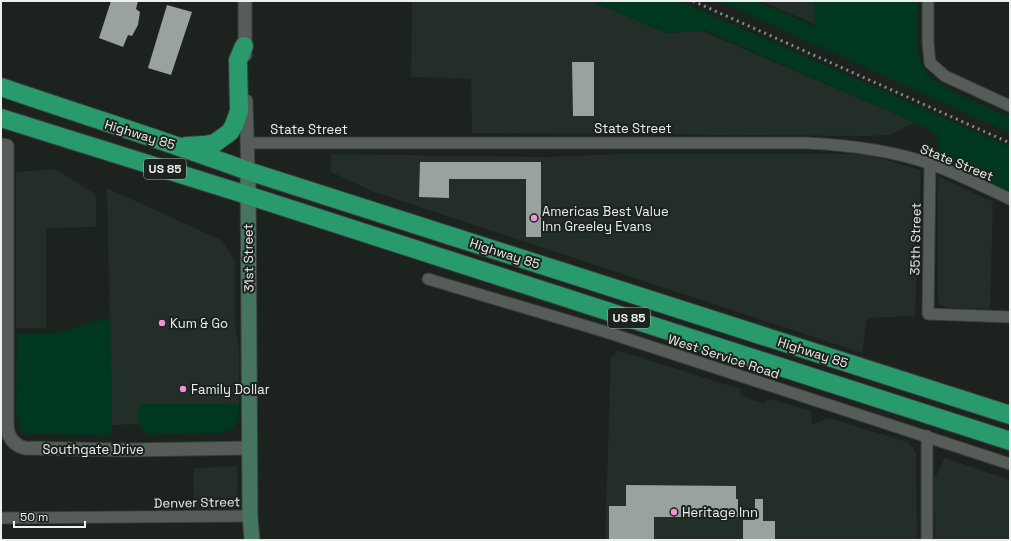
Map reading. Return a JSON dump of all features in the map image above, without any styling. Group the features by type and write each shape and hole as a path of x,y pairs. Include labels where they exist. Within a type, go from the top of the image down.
{"highway":[{"path":"178,145 204,145 215,143 230,132 240,111 238,60 244,46"},
{"name":"Highway 85","path":"1,88 108,124 178,145 248,171 1010,415"},
{"name":"Highway 85","path":"1,118 247,195 1010,441"}],"main road":[{"name":"31st Street","path":"248,171 250,516 252,540"}],"street":[{"name":"31st Street","path":"245,1 244,46 248,171"},
{"path":"928,1 928,43 930,63 945,76 1010,106"},
{"name":"State Street","path":"247,143 806,143 853,147 893,154 930,164 1010,199"},
{"name":"Southgate Drive","path":"4,146 4,369 8,432 12,440 20,447 25,448 125,450 250,448"},
{"name":"35th Street","path":"930,164 928,314 1010,317"},
{"name":"West Service Road","path":"428,279 598,330 928,436 1010,464"},
{"path":"927,540 928,436"},
{"name":"Denver Street","path":"1,518 250,516"}],"shaded area":[{"path":"412,1 592,1 666,33 702,31 914,122 891,135 867,136 472,133 471,79 411,77"},
{"path":"761,1 815,1 817,25"},
{"path":"331,154 545,157 621,154 865,154 921,170 915,316 867,318 862,353 374,192 331,172"},
{"path":"55,169 95,194 96,227 46,228 46,328 16,328 16,172"},
{"path":"938,176 993,202 990,309 950,308 940,305 938,298"},
{"path":"107,188 221,240 235,260 235,322 239,350 239,404 140,404 139,424 112,425"},
{"path":"616,351 741,389 740,395 763,404 766,400 773,400 811,411 812,424 829,418 908,442 916,452 917,540 605,540 611,356 615,356"},
{"path":"945,458 1010,480 1010,540 935,540 934,479"},
{"path":"237,466 238,508 193,509 194,468"}],"green space":[{"path":"592,1 679,1 1010,147 1010,192 940,161 937,134 914,122 704,30 666,33"},
{"path":"719,1 757,1 815,27 814,1 918,1 918,49 921,62 927,74 934,81 965,98 1010,117 1010,133"},
{"path":"110,317 111,432 108,435 24,434 19,428 16,409 17,334 53,334"},
{"path":"139,404 239,404 238,421 234,428 221,433 156,434 153,436 140,427 138,420"}],"building":[{"path":"111,1 138,1 136,9 140,12 138,25 132,36 128,35 123,47 99,38"},
{"path":"167,5 192,12 171,75 148,68"},
{"path":"572,62 594,62 594,116 573,116"},
{"name":"Americas Best Value Inn Greeley Evans","path":"420,162 541,162 541,237 526,237 526,179 449,179 449,198 419,197"},
{"name":"Heritage Inn","path":"626,485 736,486 738,517 654,517 654,540 609,539 609,506 626,506"},
{"path":"755,499 763,499 763,521 775,521 775,540 743,540 743,520 755,520"}],"railway":[{"path":"693,1 1010,143"}],"place":[{"name":"Americas Best Value Inn Greeley Evans","path":"534,218"},
{"name":"Kum & Go","path":"162,323"},
{"name":"Family Dollar","path":"183,389"},
{"name":"Heritage Inn","path":"674,512"}]}
